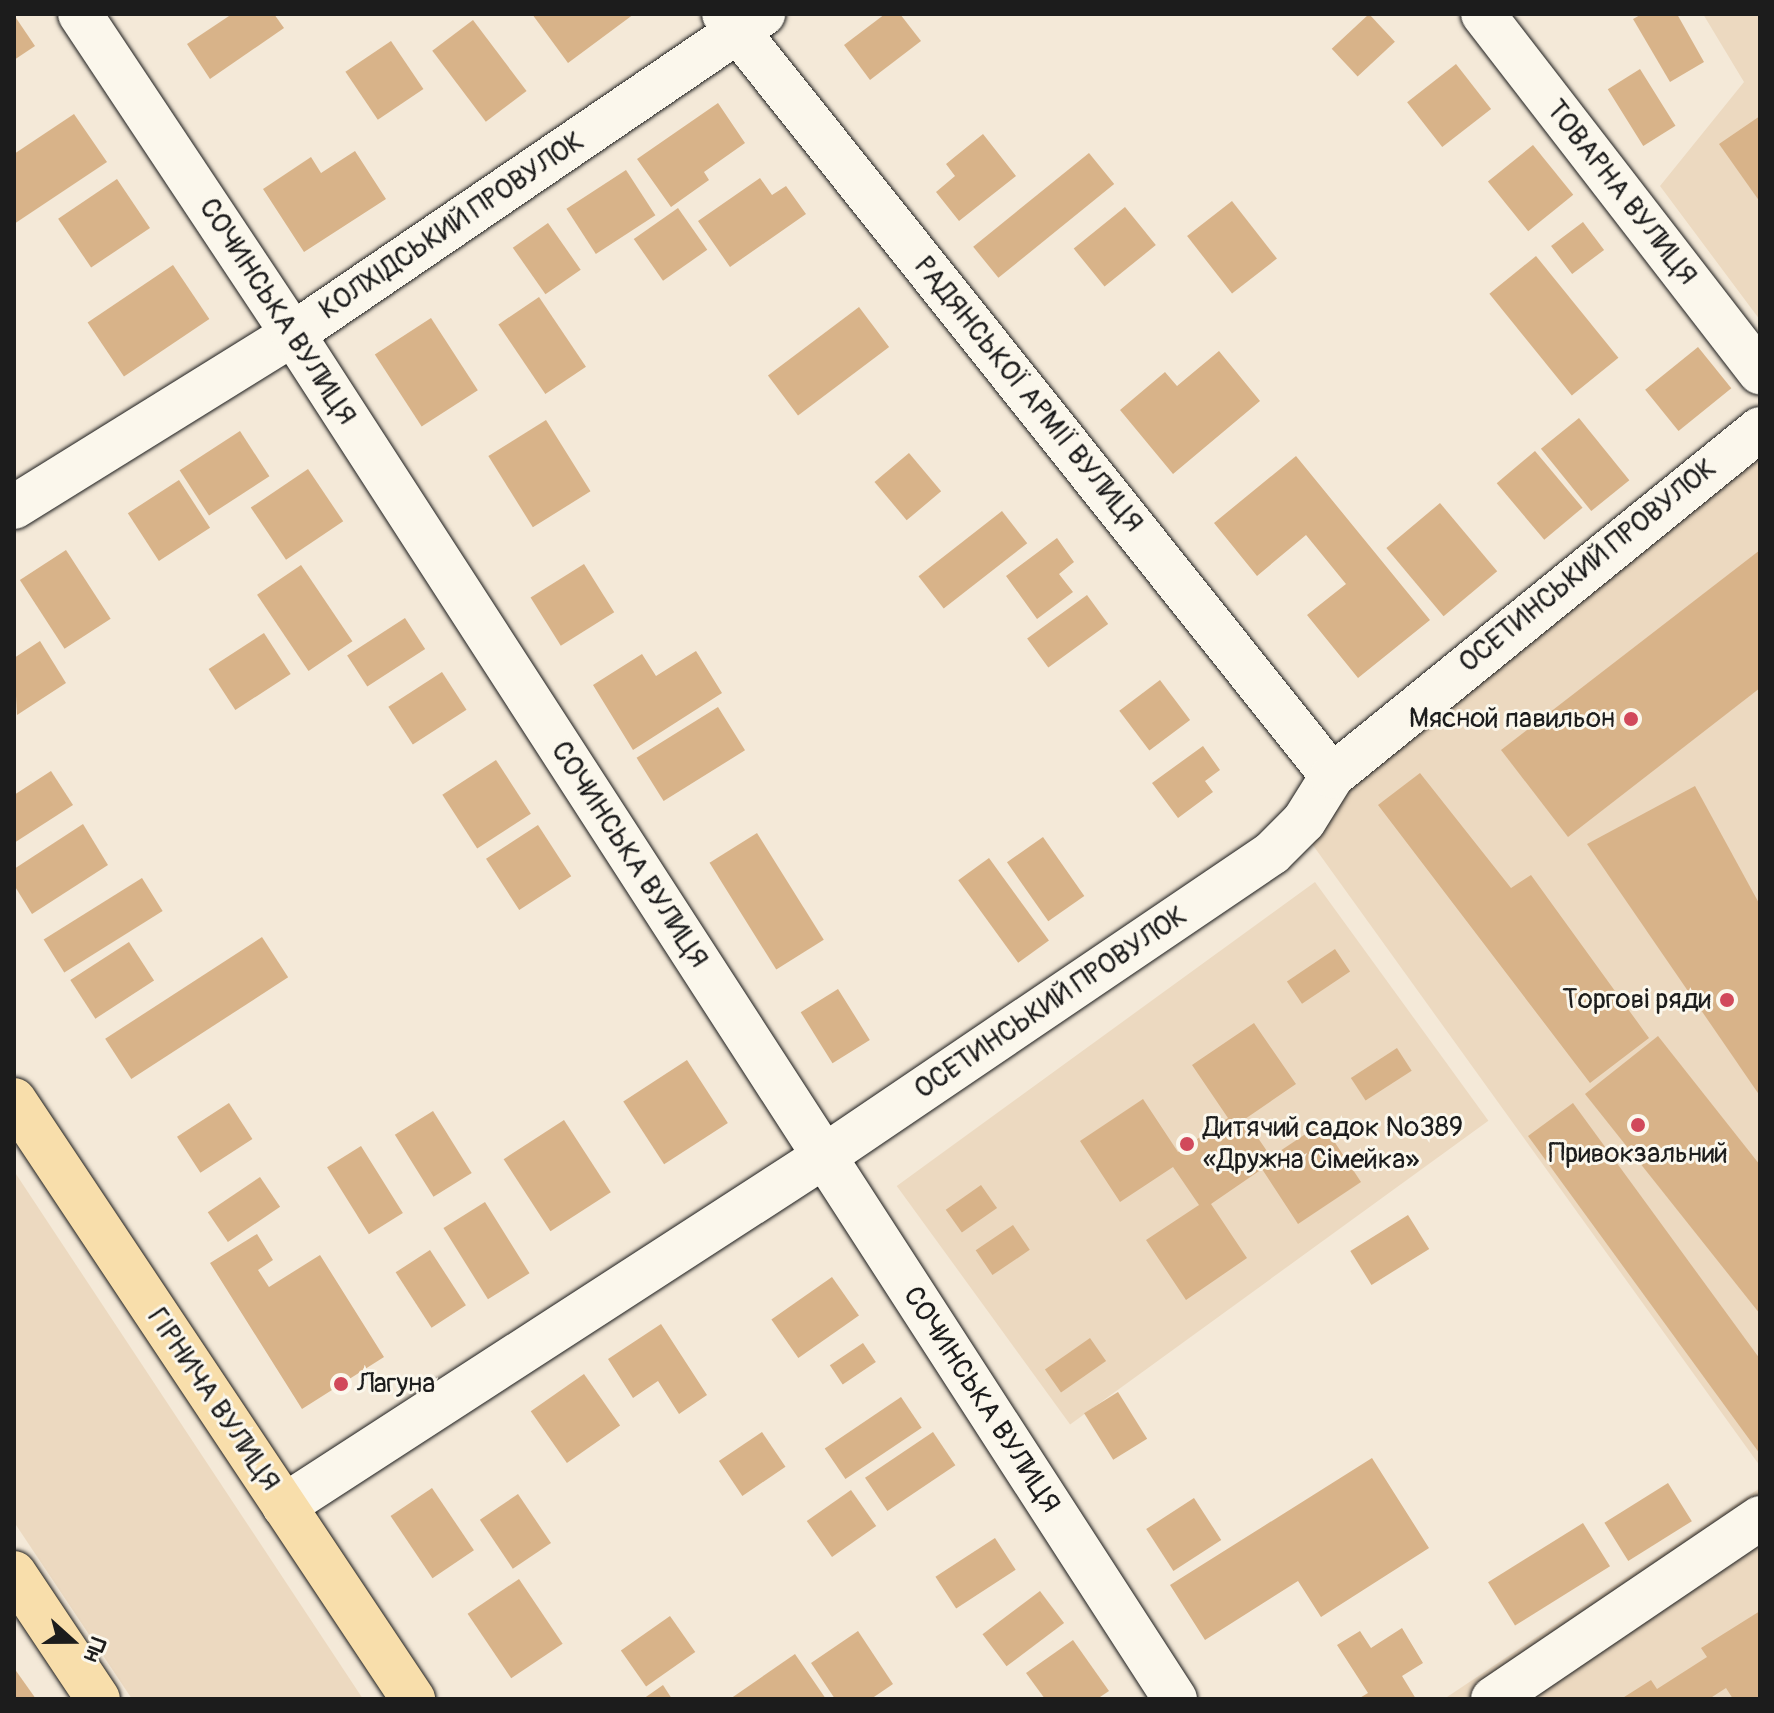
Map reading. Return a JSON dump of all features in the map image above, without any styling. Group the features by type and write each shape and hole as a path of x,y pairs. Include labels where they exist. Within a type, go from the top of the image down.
{"main road":[{"name":"ГІРНИЧА ВУЛИЦЯ","path":"14,1100 413,1699"},
{"path":"14,1573 98,1699"}],"street":[{"name":"СОЧИНСЬКА ВУЛИЦЯ","path":"80,14 293,334 1175,1699"},
{"name":"ТОВАРНА ВУЛИЦЯ","path":"1483,14 1760,372"},
{"name":"КОЛХІДСЬКИЙ ПРОВУЛОК","path":"14,507 293,334 742,20"},
{"name":"РАДЯНСЬКОЇ АРМІЇ ВУЛИЦЯ","path":"742,20 1332,776"},
{"name":"ОСЕТИНСЬКИЙ ПРОВУЛОК","path":"284,1506 823,1157 1272,853 1304,821 1332,776 1760,429"},
{"path":"1493,1699 1760,1518"}],"shaded area":[{"path":"1703,14 1760,14 1760,320 1660,186 1744,82"},
{"name":"Привокзальний","path":"1752,444 1760,456 1760,1466 1302,830"},
{"name":"Дитячий садок №389 «Дружна Сімейка»","path":"1315,882 1488,1121 1070,1425 897,1186"},
{"path":"14,1171 363,1699 132,1699 14,1522"},
{"path":"1760,1488 1760,1699 1444,1699"}],"building":[{"path":"232,14 274,14 284,28 210,79 187,44"},
{"path":"532,14 634,14 568,63"},
{"path":"885,14 900,14 921,41 870,80 844,45"},
{"path":"1369,14 1395,42 1358,77 1332,49"},
{"path":"1642,14 1677,14 1704,62 1670,82 1633,19"},
{"path":"14,15 35,46 14,60"},
{"path":"473,20 527,91 486,122 432,51"},
{"path":"391,41 423,89 378,120 345,72"},
{"path":"1456,64 1491,109 1442,147 1407,102"},
{"path":"1640,69 1676,126 1643,146 1608,89"},
{"path":"718,103 745,143 704,172 709,180 671,207 637,159"},
{"path":"74,114 107,162 14,224 14,154"},
{"path":"1760,116 1760,202 1719,144"},
{"path":"983,134 1016,176 959,221 936,192 955,176 946,164"},
{"path":"1533,145 1573,195 1528,231 1488,182"},
{"path":"355,151 386,199 304,252 263,189 311,157 321,173"},
{"path":"1089,153 1114,184 998,278 973,247"},
{"path":"626,170 655,215 596,254 566,209"},
{"path":"760,178 772,195 786,186 806,214 730,267 698,221"},
{"path":"117,179 150,228 91,268 58,219"},
{"path":"1232,201 1277,259 1232,294 1187,236"},
{"path":"1125,207 1156,245 1105,287 1074,249"},
{"path":"678,208 707,250 663,281 634,239"},
{"path":"1583,222 1604,250 1572,274 1551,246"},
{"path":"548,223 581,270 545,294 513,248"},
{"path":"1536,256 1618,358 1572,396 1489,294"},
{"path":"173,265 209,319 124,376 88,323"},
{"path":"539,297 586,367 545,394 498,324"},
{"path":"859,307 889,347 798,416 768,376"},
{"path":"431,318 478,390 422,427 375,354"},
{"path":"1698,347 1731,388 1679,431 1645,390"},
{"path":"1219,351 1260,401 1173,474 1120,410 1165,372 1177,386"},
{"path":"1579,418 1629,480 1591,511 1541,449"},
{"path":"546,420 591,491 533,527 488,456"},
{"path":"240,431 269,476 209,516 180,470"},
{"path":"1535,451 1583,508 1544,540 1497,483"},
{"path":"909,453 941,491 907,520 875,482"},
{"path":"1296,456 1430,620 1358,678 1307,615 1346,584 1306,535 1257,576 1214,523"},
{"path":"308,469 343,521 286,560 251,508"},
{"path":"179,480 210,528 159,561 128,513"},
{"path":"1440,503 1497,571 1444,616 1386,548"},
{"path":"1002,511 1027,543 944,609 918,576"},
{"path":"1057,538 1074,562 1059,574 1073,592 1037,619 1006,576"},
{"path":"66,550 111,619 65,649 20,580"},
{"name":"Мясной павильон","path":"1760,550 1760,688 1568,837 1501,750"},
{"path":"584,564 614,612 561,646 531,597"},
{"path":"301,565 352,641 309,671 257,595"},
{"path":"1087,595 1108,624 1048,668 1027,638"},
{"path":"405,618 425,649 367,687 347,656"},
{"path":"264,633 291,674 235,710 209,669"},
{"path":"40,641 66,683 17,715 14,658"},
{"path":"696,651 722,693 633,750 593,685 642,654 656,676"},
{"path":"442,672 467,710 413,745 388,707"},
{"path":"1160,680 1190,720 1149,751 1119,711"},
{"path":"718,707 745,750 664,801 637,758"},
{"path":"1203,746 1220,770 1205,781 1213,792 1178,818 1152,783"},
{"path":"496,760 531,814 477,849 442,795"},
{"path":"51,771 73,805 14,843 14,795"},
{"path":"1420,773 1511,888 1531,875 1649,1038 1590,1083 1378,805"},
{"name":"Торгові ряди","path":"1695,786 1760,905 1760,1096 1587,844"},
{"path":"83,824 108,865 32,914 14,885 14,869"},
{"path":"538,825 571,876 519,910 486,859"},
{"path":"757,833 824,940 776,970 710,863"},
{"path":"1043,837 1084,896 1048,921 1007,862"},
{"path":"989,858 1049,941 1018,963 958,880"},
{"path":"142,878 163,911 64,973 44,939"},
{"path":"262,937 288,977 131,1079 105,1039"},
{"path":"129,942 154,981 95,1019 70,980"},
{"path":"1335,949 1350,971 1302,1004 1287,981"},
{"path":"838,989 870,1040 832,1063 801,1012"},
{"path":"1254,1023 1296,1084 1245,1119 1271,1157 1322,1123 1361,1182 1298,1224 1262,1169 1211,1204 1247,1258 1186,1300 1146,1240 1199,1205 1173,1167 1120,1202 1080,1141 1143,1099 1178,1152 1228,1118 1192,1065"},
{"path":"1658,1036 1760,1165 1760,1314 1585,1094"},
{"path":"1397,1048 1412,1071 1366,1101 1351,1078"},
{"path":"687,1060 728,1123 664,1164 623,1101"},
{"path":"229,1103 252,1139 200,1173 177,1137"},
{"path":"1573,1103 1760,1359 1760,1454 1528,1136"},
{"path":"433,1111 472,1173 434,1197 395,1135"},
{"path":"564,1120 611,1192 550,1231 504,1159"},
{"path":"361,1146 403,1213 369,1234 327,1167"},
{"path":"260,1177 280,1207 228,1242 208,1212"},
{"path":"981,1185 997,1208 962,1233 946,1210"},
{"path":"485,1202 530,1273 488,1299 443,1228"},
{"path":"1408,1215 1429,1249 1372,1285 1350,1251"},
{"path":"1013,1225 1030,1250 992,1275 976,1250"},
{"path":"257,1234 273,1260 258,1270 269,1287 320,1255 384,1357 302,1409 210,1263"},
{"path":"430,1250 466,1305 432,1328 396,1272"},
{"path":"832,1277 859,1316 798,1358 771,1319"},
{"path":"661,1324 707,1395 679,1414 658,1381 633,1398 608,1359"},
{"path":"1090,1338 1106,1361 1061,1392 1045,1370"},
{"path":"863,1343 876,1362 843,1384 830,1365"},
{"path":"584,1374 620,1426 567,1463 531,1411"},
{"path":"1118,1392 1147,1439 1113,1460 1084,1413"},
{"path":"901,1397 922,1428 845,1479 825,1448"},
{"path":"762,1432 785,1467 742,1496 719,1461"},
{"path":"933,1432 955,1465 887,1511 865,1478"},
{"path":"1372,1458 1429,1548 1321,1617 1298,1581 1205,1640 1170,1585"},
{"path":"1668,1483 1692,1521 1628,1561 1604,1523"},
{"path":"432,1488 474,1550 432,1578 391,1516"},
{"path":"851,1490 876,1526 832,1557 807,1521"},
{"path":"518,1494 551,1543 513,1569 480,1520"},
{"path":"1194,1498 1221,1540 1173,1571 1146,1529"},
{"path":"1583,1523 1610,1566 1515,1626 1488,1582"},
{"path":"995,1538 1016,1570 956,1609 935,1577"},
{"path":"519,1579 563,1644 511,1678 468,1614"},
{"path":"1040,1591 1064,1623 1007,1666 982,1634"},
{"path":"1760,1611 1760,1699 1733,1699 1726,1688 1709,1699 1621,1699 1651,1680 1657,1689 1707,1657 1701,1648"},
{"path":"670,1616 695,1652 646,1686 621,1650"},
{"path":"1402,1628 1423,1663 1402,1676 1416,1699 1358,1699 1368,1693 1337,1645 1360,1631 1371,1648"},
{"path":"858,1631 893,1684 871,1699 835,1699 811,1663"},
{"path":"1073,1640 1109,1691 1097,1699 1045,1699 1026,1673"},
{"path":"795,1654 826,1699 730,1699"},
{"path":"14,1668 36,1699 14,1699"},
{"path":"663,1685 672,1699 643,1699"}],"place":[{"name":"Мясной павильон","path":"1631,719"},
{"name":"Торгові ряди","path":"1727,1000"},
{"name":"Привокзальний","path":"1638,1125"},
{"name":"Дитячий садок №389 «Дружна Сімейка»","path":"1187,1144"},
{"name":"Лагуна","path":"341,1384"}]}
